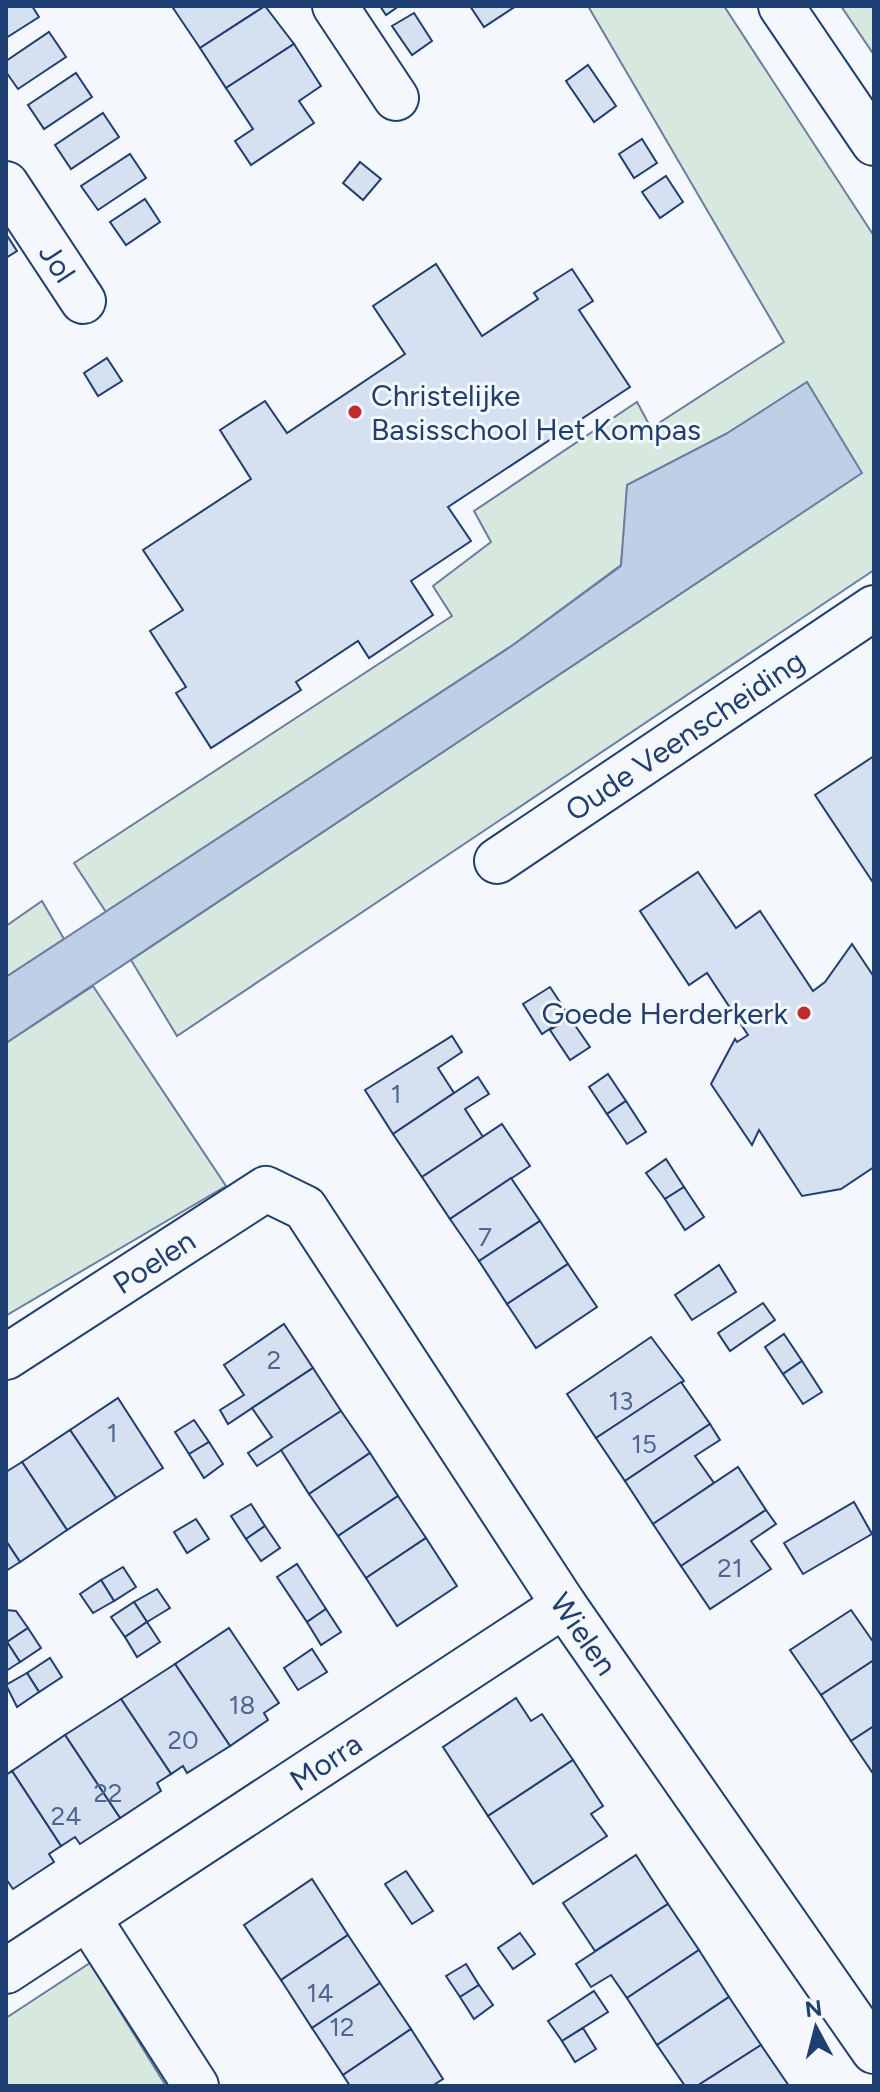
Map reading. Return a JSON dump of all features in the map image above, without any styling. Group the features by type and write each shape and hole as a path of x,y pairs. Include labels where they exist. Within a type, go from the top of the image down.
{"street":[{"path":"335,6 396,98"},
{"path":"781,6 874,143"},
{"name":"Jol","path":"6,184 83,301"},
{"name":"Oude Veenscheiding","path":"497,861 874,608"},
{"name":"Poelen","path":"6,1357 266,1189 305,1208"},
{"name":"Wielen","path":"305,1208 564,1605 874,2051"},
{"name":"Morra","path":"6,1971 564,1605"},
{"path":"88,1918 196,2086"}],"shaded area":[{"path":"588,6 724,6 874,236 874,570 177,1036 131,960 861,473 807,383 726,434 628,485 621,565 513,645 106,912 74,863 452,616 433,586 491,542 474,511 637,402 651,428 784,342"},
{"path":"841,6 874,6 874,55"},
{"path":"42,901 64,939 6,977 6,926"},
{"path":"93,986 226,1186 7,1315 6,1043"},
{"path":"90,1963 166,2086 6,2086 6,2018"}],"water":[{"path":"807,382 862,473 6,1043 6,977 513,645 621,566 627,485 726,434"}],"building":[{"path":"6,6 32,6 39,17 6,38"},
{"path":"265,6 200,48 173,8"},
{"path":"265,6 294,44 226,88 200,48"},
{"path":"380,6 399,6 386,15"},
{"path":"470,6 516,6 484,27"},
{"path":"414,13 432,41 412,55 392,26"},
{"path":"49,32 66,57 18,89 6,72 6,61"},
{"path":"294,44 321,86 299,101 314,123 251,165 235,141 253,129 226,88"},
{"path":"588,65 616,106 594,122 566,81"},
{"path":"76,73 92,97 44,129 28,105"},
{"path":"103,113 119,137 71,169 55,145"},
{"path":"642,139 657,163 634,178 619,154"},
{"path":"130,154 146,178 98,210 81,186"},
{"path":"360,162 381,179 363,200 343,183"},
{"path":"666,176 683,202 660,218 642,192"},
{"path":"145,199 160,222 126,245 110,222"},
{"path":"6,234 17,251 6,258"},
{"path":"436,264 482,336 538,299 534,293 572,269 593,301 579,310 630,387 448,507 471,541 411,581 433,615 369,658 358,641 296,682 301,690 211,748 176,693 186,687 150,631 183,610 143,550 251,479 220,430 265,401 287,433 405,354 373,306"},
{"path":"107,358 122,381 98,396 84,373"},
{"path":"874,756 874,884 815,795"},
{"name":"Goede Herderkerk","path":"698,872 736,928 760,911 813,991 825,982 852,944 874,977 874,1167 841,1189 802,1196 759,1130 752,1145 711,1084 735,1039 737,1042 748,1035 707,973 689,985 640,911"},
{"path":"550,987 569,1016 542,1034 523,1004"},
{"path":"570,1018 590,1047 570,1060 550,1030"},
{"path":"452,1036 462,1052 438,1068 454,1093 393,1134 365,1090"},
{"path":"608,1074 626,1101 607,1114 589,1087"},
{"path":"478,1077 489,1094 465,1109 483,1137 422,1177 393,1134"},
{"path":"626,1101 646,1132 627,1144 607,1114"},
{"path":"502,1124 530,1166 450,1219 422,1177"},
{"path":"666,1159 684,1187 665,1199 646,1173"},
{"path":"511,1178 540,1221 479,1261 450,1219"},
{"path":"684,1187 704,1217 685,1230 665,1199"},
{"path":"540,1221 568,1264 507,1304 479,1261"},
{"path":"568,1264 597,1307 536,1348 507,1304"},
{"path":"719,1265 736,1292 692,1320 675,1295"},
{"path":"763,1303 775,1320 730,1351 718,1333"},
{"path":"284,1324 313,1368 228,1424 220,1410 244,1395 224,1365"},
{"path":"784,1334 802,1361 783,1374 765,1347"},
{"path":"651,1337 684,1381 596,1438 567,1394"},
{"path":"802,1361 822,1392 803,1404 783,1374"},
{"path":"313,1368 341,1411 257,1466 248,1453 272,1437 252,1408"},
{"path":"681,1382 710,1424 625,1481 596,1438"},
{"path":"118,1398 163,1468 116,1498 70,1430"},
{"path":"341,1411 370,1453 309,1494 281,1450"},
{"path":"194,1420 209,1442 189,1454 175,1432"},
{"path":"710,1424 720,1440 695,1456 714,1483 653,1524 625,1481"},
{"path":"70,1430 116,1498 67,1530 22,1462"},
{"path":"209,1442 223,1464 204,1478 189,1454"},
{"path":"370,1453 398,1496 338,1536 309,1494"},
{"path":"22,1462 67,1530 20,1562 6,1541 6,1472"},
{"path":"738,1467 766,1510 681,1566 653,1524"},
{"path":"398,1496 426,1538 366,1578 338,1536"},
{"path":"854,1502 872,1534 803,1574 784,1543"},
{"path":"251,1504 265,1526 246,1539 231,1516"},
{"path":"766,1510 776,1524 751,1541 771,1569 710,1609 681,1566"},
{"path":"196,1519 209,1539 187,1553 174,1532"},
{"path":"265,1526 280,1548 261,1561 246,1539"},
{"path":"426,1538 457,1586 397,1626 366,1578"},
{"path":"6,1541 20,1562 6,1571"},
{"path":"297,1564 326,1609 307,1622 277,1577"},
{"path":"123,1567 136,1587 114,1601 101,1580"},
{"path":"101,1580 114,1601 93,1613 80,1594"},
{"path":"157,1589 170,1608 147,1622 134,1602"},
{"path":"134,1602 147,1622 125,1637 111,1617"},
{"path":"326,1609 341,1632 321,1645 307,1622"},
{"path":"6,1610 16,1611 28,1628 7,1642"},
{"path":"851,1610 874,1643 874,1660 821,1695 790,1650"},
{"path":"147,1622 160,1642 137,1657 125,1637"},
{"path":"28,1628 41,1648 20,1662 7,1642"},
{"path":"229,1628 279,1703 264,1713 268,1720 230,1746 175,1664"},
{"path":"6,1643 20,1662 6,1671"},
{"path":"312,1649 327,1672 298,1690 284,1668"},
{"path":"50,1658 62,1677 39,1692 27,1673"},
{"path":"874,1660 874,1726 851,1741 821,1695"},
{"path":"175,1664 230,1746 187,1773 183,1766 171,1774 121,1699"},
{"path":"27,1673 39,1692 17,1707 6,1685"},
{"path":"516,1698 531,1721 542,1714 573,1760 488,1816 443,1747"},
{"path":"121,1699 171,1774 157,1783 161,1791 120,1818 65,1735"},
{"path":"874,1726 874,1775 851,1741"},
{"path":"65,1735 120,1818 80,1844 75,1837 61,1846 12,1771"},
{"path":"573,1760 603,1806 591,1814 607,1836 533,1884 488,1816"},
{"path":"12,1771 61,1846 49,1854 54,1862 13,1889 6,1879 6,1775"},
{"path":"636,1855 668,1904 595,1951 563,1903"},
{"path":"406,1871 433,1911 412,1924 385,1884"},
{"path":"312,1879 348,1935 281,1980 244,1925"},
{"path":"668,1904 699,1950 627,1998 611,1975 591,1987 576,1964"},
{"path":"520,1933 535,1954 513,1969 498,1948"},
{"path":"348,1935 380,1983 312,2028 281,1980"},
{"path":"699,1950 729,1997 657,2045 627,1998"},
{"path":"466,1964 479,1985 460,1997 446,1976"},
{"path":"380,1983 411,2029 343,2075 312,2028"},
{"path":"479,1985 493,2005 474,2019 460,1997"},
{"path":"594,1991 608,2012 562,2041 548,2021"},
{"path":"729,1997 761,2045 697,2086 685,2086 657,2045"},
{"path":"583,2028 596,2049 575,2062 562,2041"},
{"path":"411,2029 443,2079 432,2086 350,2086 343,2075"},
{"path":"761,2045 789,2086 697,2086"}],"place":[{"name":"Christelijke Basisschool Het Kompas","path":"355,412"},
{"name":"Goede Herderkerk","path":"804,1013"}]}
